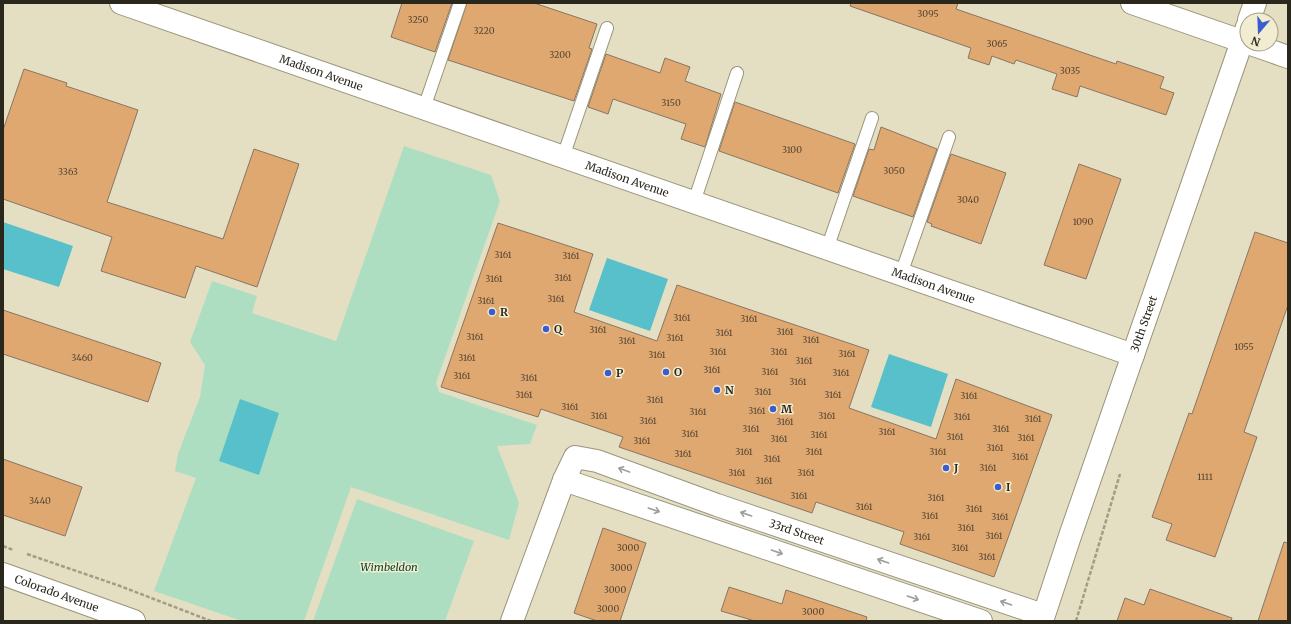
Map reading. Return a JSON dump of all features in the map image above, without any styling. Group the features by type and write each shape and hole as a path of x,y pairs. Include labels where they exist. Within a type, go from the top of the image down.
{"street":[{"name":"Madison Avenue","path":"121,3 1133,355"},
{"path":"1132,3 1239,36"},
{"name":"30th Street","path":"1042,618 1133,355 1242,52"},
{"path":"1277,52 1288,57"},
{"name":"33rd Street","path":"512,621 564,480 575,457 597,461 1042,618"},
{"path":"564,480 982,621"},
{"name":"Colorado Avenue","path":"3,574 134,621"}],"lane":[{"path":"424,108 460,3"},
{"path":"563,157 607,28"},
{"path":"694,202 737,73"},
{"path":"827,249 872,118"},
{"path":"901,274 949,137"}],"path":[{"path":"3,546 18,551"},
{"path":"25,554 120,586 211,621"}],"green space":[{"path":"404,146 491,175 500,201 436,383 439,392 537,425 530,444 497,446 519,503 509,540 351,487 304,621 242,621 154,591 196,478 175,471 178,454 200,397 205,365 190,342 212,281 257,296 252,313 336,341"},
{"name":"Wimbeldon","path":"357,499 474,541 445,621 313,621"}],"water":[{"path":"3,222 73,246 59,287 3,269"},
{"path":"607,258 668,279 650,331 589,310"},
{"path":"889,354 948,374 931,427 871,407"},
{"path":"240,399 279,413 259,475 219,461"}],"building":[{"path":"402,3 452,3 435,52 391,37"},
{"path":"467,3 534,3 597,24 589,48 592,49 574,101 448,60"},
{"path":"851,3 958,3 956,9 1116,64 1117,61 1164,77 1160,88 1174,93 1166,115 1080,86 1077,97 1052,89 1057,74 1016,60 1014,64 992,56 989,65 968,58 971,48 850,6"},
{"path":"606,54 660,73 665,58 690,67 685,81 721,94 705,147 681,139 686,124 613,99 608,114 588,107"},
{"path":"24,69 67,83 66,86 138,110 107,202 223,239 254,149 299,164 257,287 196,266 185,298 101,271 112,237 3,199 3,130"},
{"path":"735,102 855,144 838,193 719,151"},
{"path":"881,127 937,149 913,217 853,196 869,149 874,150"},
{"path":"951,154 1006,173 981,244 931,226 932,224 927,222"},
{"path":"1079,164 1121,179 1086,279 1044,265"},
{"path":"498,223 593,254 574,312 657,341 677,285 869,350 849,408 936,439 956,379 1052,415 994,577 900,544 904,532 816,502 812,513 619,447 623,437 541,409 538,417 441,387"},
{"path":"1255,232 1288,243 1288,305 1244,432 1257,437 1215,557 1166,540 1172,524 1152,517 1189,413 1192,414"},
{"path":"3,310 161,363 148,402 3,354"},
{"path":"3,459 82,487 65,536 3,515"},
{"path":"603,528 646,543 620,621 597,621 574,613"},
{"path":"1284,542 1288,543 1288,621 1258,621"},
{"path":"729,587 782,604 786,590 867,617 866,621 755,621 721,611"},
{"path":"1150,589 1232,618 1231,621 1117,621 1125,598 1144,605"}],"place":[{"name":"R","path":"492,312"},
{"name":"Q","path":"546,329"},
{"name":"O","path":"666,372"},
{"name":"P","path":"608,373"},
{"name":"N","path":"717,390"},
{"name":"M","path":"773,409"},
{"name":"J","path":"946,468"},
{"name":"I","path":"998,487"}]}
